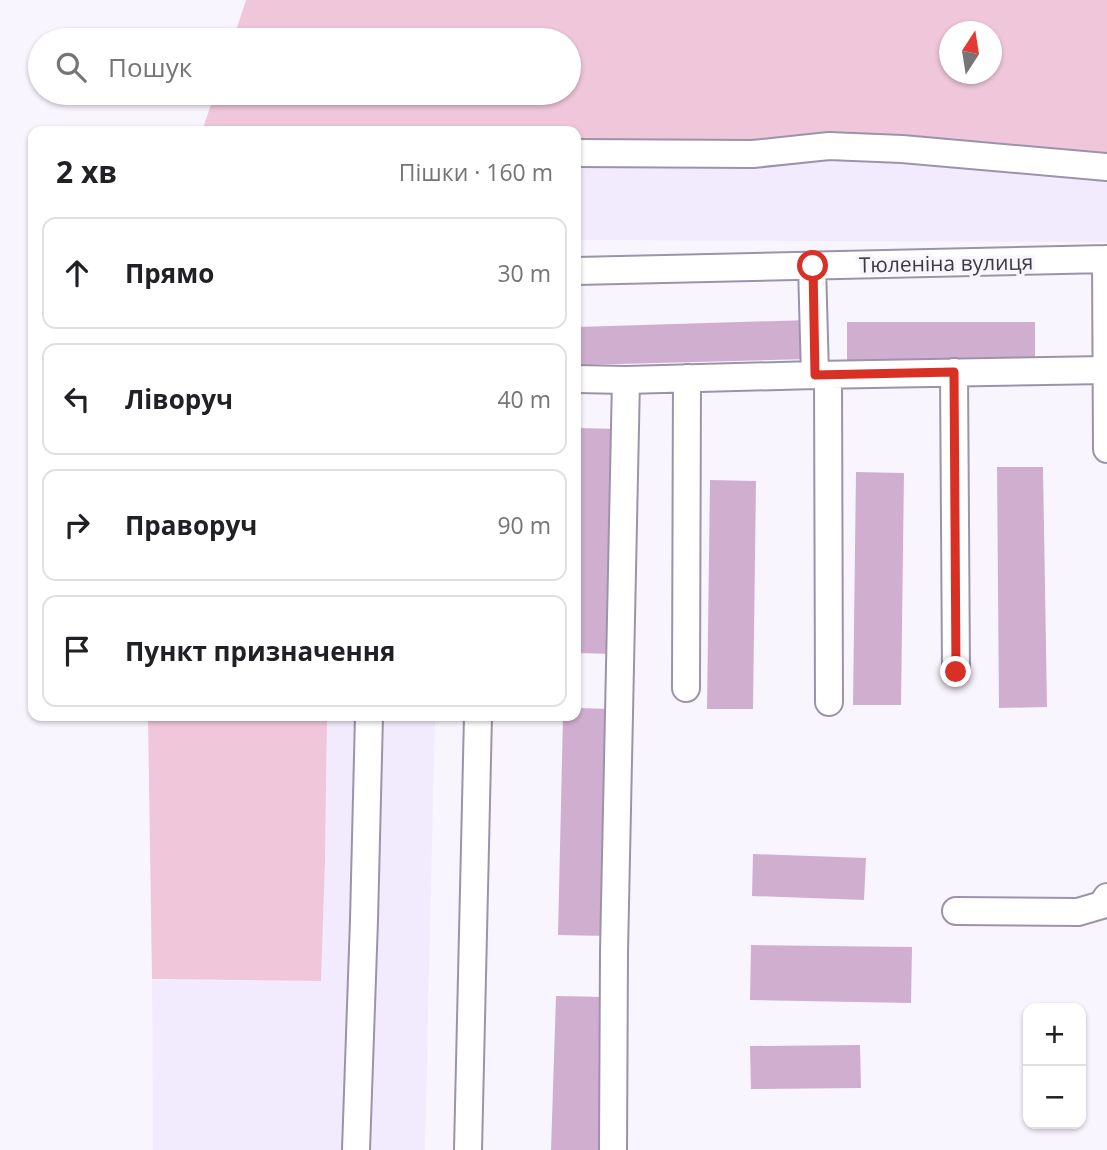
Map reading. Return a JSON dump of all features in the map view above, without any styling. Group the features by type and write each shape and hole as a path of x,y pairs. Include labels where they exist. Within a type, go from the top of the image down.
{"street":[{"path":"581,153 753,154 829,145 1107,167"},
{"path":"1107,259 1107,449"},
{"name":"Тюленіна вулиця","path":"581,271 1107,259"},
{"path":"813,266 822,375 829,702"},
{"path":"581,379 1106,370"},
{"path":"954,372 956,672"},
{"path":"686,688 687,378"},
{"path":"613,1150 614,953 626,380"},
{"path":"356,1150 369,721"},
{"path":"468,1150 478,721"},
{"path":"956,911 1078,912 1102,905 1107,897"}],"shaded area":[{"path":"246,0 1107,0 1107,176 981,152 581,156 581,126 204,126 211,105 581,105 581,28 237,28"},
{"path":"859,136 1107,176 1107,242 581,240 581,156"},
{"path":"148,721 327,721 321,981 152,979"},
{"path":"327,721 435,721 425,1150 153,1150 152,980 321,981"}],"building":[{"path":"809,320 810,359 581,365 581,327"},
{"path":"847,322 1035,322 1035,360 847,360"},
{"path":"581,428 618,429 614,654 581,653"},
{"path":"997,467 1043,467 1047,707 999,708"},
{"path":"856,472 904,473 901,705 853,705"},
{"path":"710,480 756,481 753,709 707,709"},
{"path":"581,708 612,709 607,936 558,935 563,721 581,721"},
{"path":"753,854 866,858 864,900 752,896"},
{"path":"751,945 912,947 911,1003 750,1000"},
{"path":"556,996 607,997 602,1150 551,1150"},
{"path":"860,1045 861,1088 751,1089 750,1046"}],"route":[{"path":"813,266 815,375 954,372 956,672"}]}
